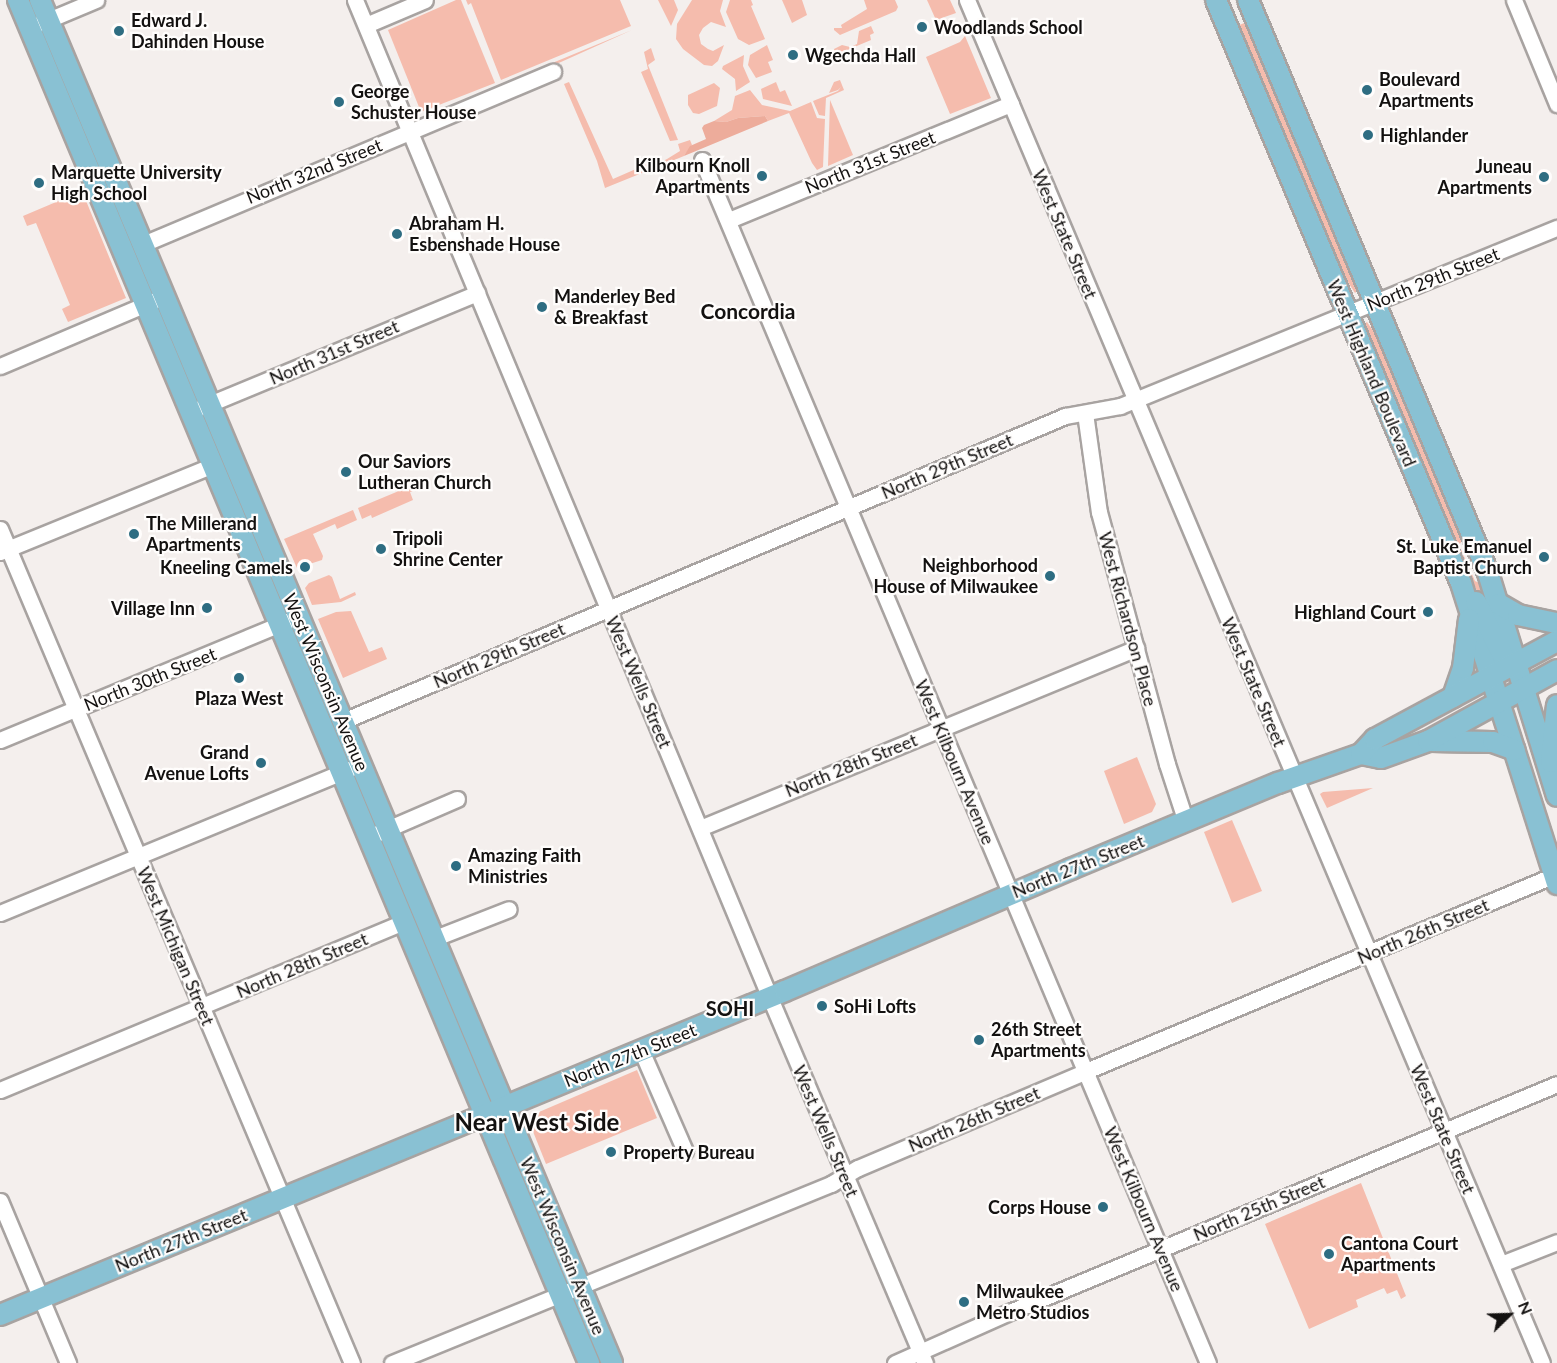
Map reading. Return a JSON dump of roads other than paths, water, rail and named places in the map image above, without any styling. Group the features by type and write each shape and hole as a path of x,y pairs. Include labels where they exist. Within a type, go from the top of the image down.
{"main road":[{"name":"West Wisconsin Avenue","path":"18,0 280,625 351,768 388,829 612,1363"},
{"name":"West Wisconsin Avenue","path":"40,0 343,721 351,768 369,837 589,1363"},
{"name":"West Highland Boulevard","path":"1216,0 1461,583 1470,610 1508,682"},
{"name":"West Highland Boulevard","path":"1248,0 1499,604 1515,750 1556,878"},
{"path":"1461,583 1484,613 1508,682 1551,774 1557,796"},
{"path":"1499,604 1518,615 1557,623"},
{"path":"1453,697 1463,668 1470,610"},
{"name":"North 27th Street","path":"1361,754 1382,758 1428,741 1508,682 1557,640"},
{"path":"1508,682 1557,653"},
{"name":"North 27th Street","path":"0,1316 770,998 1010,894 1295,778 1361,754 1375,739 1453,697 1557,670"},
{"path":"1551,774 1557,705"},
{"path":"1428,741 1493,742 1515,750"},
{"path":"404,922 417,929 428,949 443,957"}],"street":[{"path":"30,28 96,0"},
{"name":"West Wells Street","path":"355,0 844,1176 922,1357"},
{"path":"366,25 425,0"},
{"name":"West State Street","path":"967,0 1542,1363"},
{"path":"1514,0 1557,104"},
{"name":"North 32nd Street","path":"143,244 553,72"},
{"name":"North 31st Street","path":"729,220 1011,104"},
{"name":"West Kilbourn Avenue","path":"702,160 1208,1363"},
{"name":"North 29th Street","path":"343,721 1065,416 1120,406 1557,228"},
{"name":"North 31st Street","path":"191,412 477,293"},
{"path":"0,366 165,296"},
{"name":"West Richardson Place","path":"1085,413 1099,512 1186,822"},
{"path":"4,550 213,465"},
{"name":"West Michigan Street","path":"0,529 4,550 77,709 352,1363"},
{"name":"North 30th Street","path":"0,740 299,617"},
{"name":"North 28th Street","path":"700,828 1136,648"},
{"path":"0,913 351,768"},
{"path":"369,837 457,799"},
{"name":"North 26th Street","path":"392,1363 844,1176 1086,1071 1556,878"},
{"path":"435,938 509,909"},
{"name":"North 28th Street","path":"0,1090 404,922"},
{"path":"641,1050 685,1151"},
{"name":"North 25th Street","path":"895,1363 922,1357 1160,1249 1557,1084"},
{"path":"0,1201 68,1363"},
{"path":"1501,1264 1557,1242"}],"place":[{"name":"Woodlands School","path":"922,27"},
{"name":"Edward J. Dahinden House","path":"119,31"},
{"name":"Wgechda Hall","path":"793,55"},
{"name":"Boulevard Apartments","path":"1367,90"},
{"name":"George Schuster House","path":"339,102"},
{"name":"Highlander","path":"1368,135"},
{"name":"Kilbourn Knoll Apartments","path":"762,176"},
{"name":"Juneau Apartments","path":"1544,177"},
{"name":"Marquette University High School","path":"39,183"},
{"name":"Abraham H. Esbenshade House","path":"397,234"},
{"name":"Manderley Bed & Breakfast","path":"542,307"},
{"name":"Our Saviors Lutheran Church","path":"346,472"},
{"name":"The Millerand Apartments","path":"134,534"},
{"name":"Tripoli Shrine Center","path":"381,549"},
{"name":"St. Luke Emanuel Baptist Church","path":"1544,557"},
{"name":"Kneeling Camels","path":"305,567"},
{"name":"Neighborhood House of Milwaukee","path":"1050,576"},
{"name":"Village Inn","path":"207,608"},
{"name":"Highland Court","path":"1428,612"},
{"name":"Plaza West","path":"239,678"},
{"name":"Grand Avenue Lofts","path":"261,763"},
{"name":"Amazing Faith Ministries","path":"456,866"},
{"name":"SoHi Lofts","path":"822,1006"},
{"name":"26th Street Apartments","path":"979,1040"},
{"name":"Property Bureau","path":"611,1152"},
{"name":"Corps House","path":"1103,1207"},
{"name":"Cantona Court Apartments","path":"1329,1254"},
{"name":"Milwaukee Metro Studios","path":"964,1302"}],"district":[{"name":"Concordia","path":"748,311"},
{"name":"SOHI","path":"730,1008"},
{"name":"Near West Side","path":"537,1122"}]}
